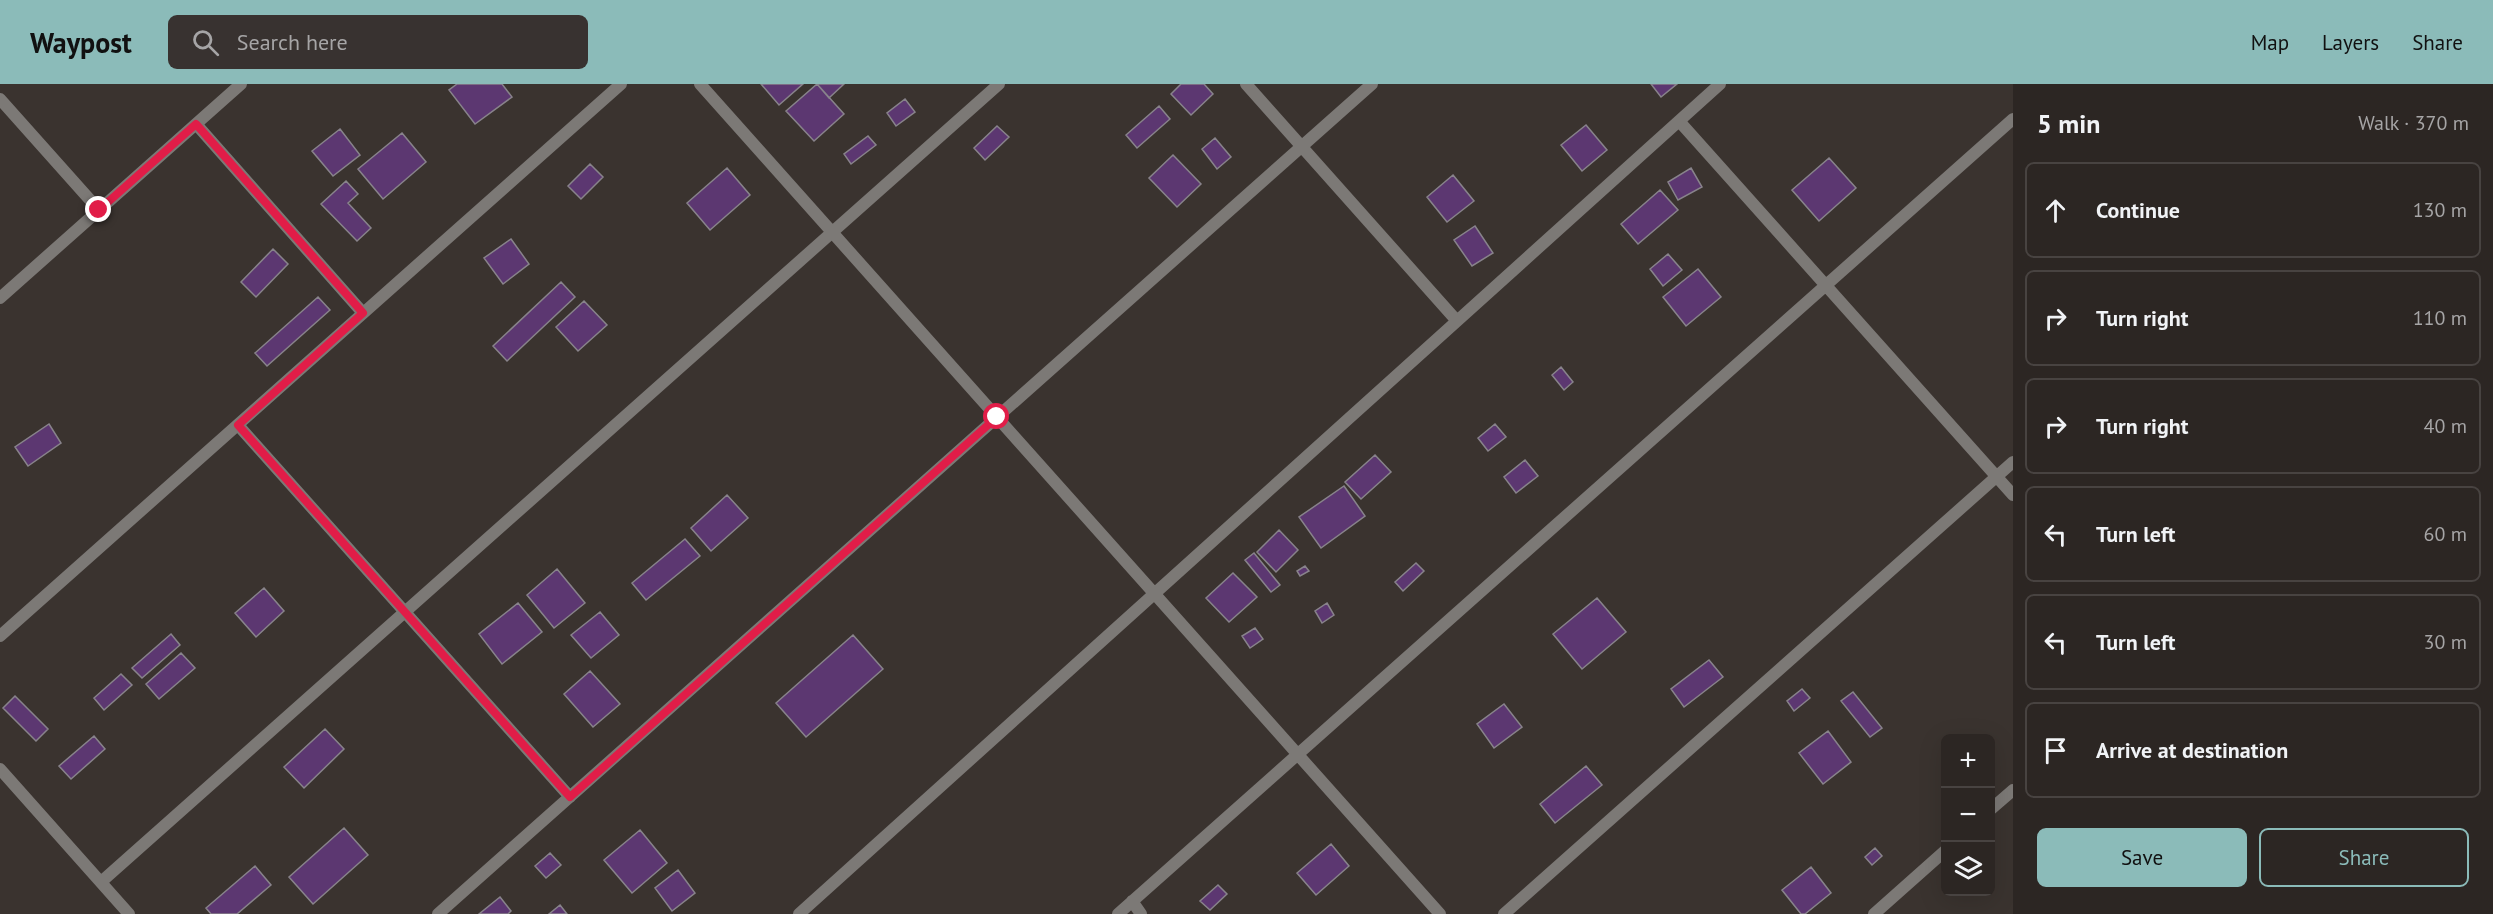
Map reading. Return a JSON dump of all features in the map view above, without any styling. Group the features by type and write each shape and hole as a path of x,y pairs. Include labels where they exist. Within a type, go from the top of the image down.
{"street":[{"path":"0,298 241,84"},
{"path":"0,636 621,84"},
{"path":"700,84 1440,914"},
{"path":"101,882 999,84"},
{"path":"1246,84 1456,321"},
{"path":"438,914 1372,84"},
{"path":"799,914 1720,84"},
{"path":"0,99 99,210"},
{"path":"1118,914 2013,119"},
{"path":"1679,121 2013,495"},
{"path":"196,124 363,313"},
{"path":"238,425 570,797"},
{"path":"1504,914 2013,462"},
{"path":"0,769 129,914"},
{"path":"1995,806 2013,790"},
{"path":"1874,914 1941,854"},
{"path":"1132,901 1141,914"}],"building":[{"path":"457,84 502,84 512,97 475,124 449,90"},
{"path":"761,84 803,84 779,105"},
{"path":"817,84 844,84 829,98"},
{"path":"817,84 844,114 814,141 786,111"},
{"path":"1181,84 1204,84 1213,94 1191,115 1171,94"},
{"path":"1651,84 1677,84 1661,97"},
{"path":"905,99 915,112 896,126 887,113"},
{"path":"1159,106 1170,119 1137,148 1126,135"},
{"path":"1586,125 1607,150 1582,171 1561,145"},
{"path":"997,126 1009,137 985,160 974,148"},
{"path":"340,129 360,155 333,176 312,151"},
{"path":"402,133 426,162 383,199 358,169"},
{"path":"868,136 876,145 851,164 844,154"},
{"path":"1215,138 1231,157 1217,169 1202,149"},
{"path":"1173,155 1201,184 1177,207 1149,178"},
{"path":"1829,158 1856,188 1819,221 1792,190"},
{"path":"590,164 603,177 581,199 568,186"},
{"path":"727,168 750,195 710,230 687,203"},
{"path":"1691,168 1702,187 1678,200 1668,182"},
{"path":"1453,175 1474,201 1447,222 1427,197"},
{"path":"346,181 358,194 348,203 371,228 357,241 321,204"},
{"path":"1660,190 1678,210 1638,244 1621,224"},
{"path":"1475,226 1493,253 1472,266 1454,240"},
{"path":"511,239 529,264 503,284 484,258"},
{"path":"273,249 288,264 256,297 241,282"},
{"path":"1668,254 1682,270 1663,286 1650,269"},
{"path":"1698,269 1721,297 1686,326 1663,297"},
{"path":"561,282 575,297 507,361 493,346"},
{"path":"318,297 330,310 267,366 255,353"},
{"path":"584,301 607,325 578,351 556,327"},
{"path":"1561,367 1573,382 1564,390 1552,375"},
{"path":"49,424 61,443 28,466 15,447"},
{"path":"1495,424 1506,437 1488,451 1478,438"},
{"path":"1375,455 1391,472 1361,499 1345,482"},
{"path":"1525,460 1538,476 1516,493 1504,477"},
{"path":"1344,486 1365,516 1321,548 1299,517"},
{"path":"727,495 748,518 711,551 691,528"},
{"path":"1279,530 1298,550 1276,572 1257,552"},
{"path":"685,539 700,556 646,600 632,583"},
{"path":"1254,553 1280,585 1271,592 1245,560"},
{"path":"1416,563 1424,571 1403,591 1395,582"},
{"path":"1305,566 1309,571 1300,576 1297,571"},
{"path":"557,569 585,603 554,628 527,595"},
{"path":"1233,573 1257,597 1229,622 1206,598"},
{"path":"264,588 284,611 256,637 235,613"},
{"path":"1597,598 1626,632 1582,669 1553,634"},
{"path":"518,603 542,632 502,664 479,634"},
{"path":"1327,603 1334,615 1322,623 1315,611"},
{"path":"600,612 619,635 591,658 571,635"},
{"path":"1255,628 1263,639 1250,648 1242,636"},
{"path":"171,634 180,645 142,678 132,668"},
{"path":"853,635 883,669 806,737 776,703"},
{"path":"181,653 195,668 159,699 146,684"},
{"path":"1709,660 1723,677 1684,707 1671,689"},
{"path":"590,671 620,704 593,727 564,694"},
{"path":"121,674 132,685 104,710 94,698"},
{"path":"1802,689 1810,698 1794,711 1787,701"},
{"path":"1853,692 1882,728 1870,737 1841,701"},
{"path":"15,696 48,729 36,741 3,708"},
{"path":"1504,704 1522,727 1494,748 1477,724"},
{"path":"325,729 344,749 304,788 284,767"},
{"path":"1828,731 1851,762 1823,784 1799,753"},
{"path":"94,736 105,749 71,779 59,766"},
{"path":"1586,766 1602,785 1555,823 1540,804"},
{"path":"344,828 368,855 313,904 289,877"},
{"path":"640,830 667,863 632,893 604,860"},
{"path":"1331,844 1349,866 1316,895 1297,873"},
{"path":"1875,848 1882,856 1872,865 1865,857"},
{"path":"550,853 561,865 546,878 535,866"},
{"path":"255,866 271,885 237,914 211,914 206,908"},
{"path":"1811,867 1831,893 1805,914 1801,914 1782,890"},
{"path":"678,870 695,893 672,911 655,888"},
{"path":"1218,885 1227,894 1210,910 1200,901"},
{"path":"500,897 511,911 508,914 479,914"},
{"path":"560,905 567,914 549,914"}],"route":[{"path":"99,210 196,124 363,313 238,425 570,797 997,417"}]}
